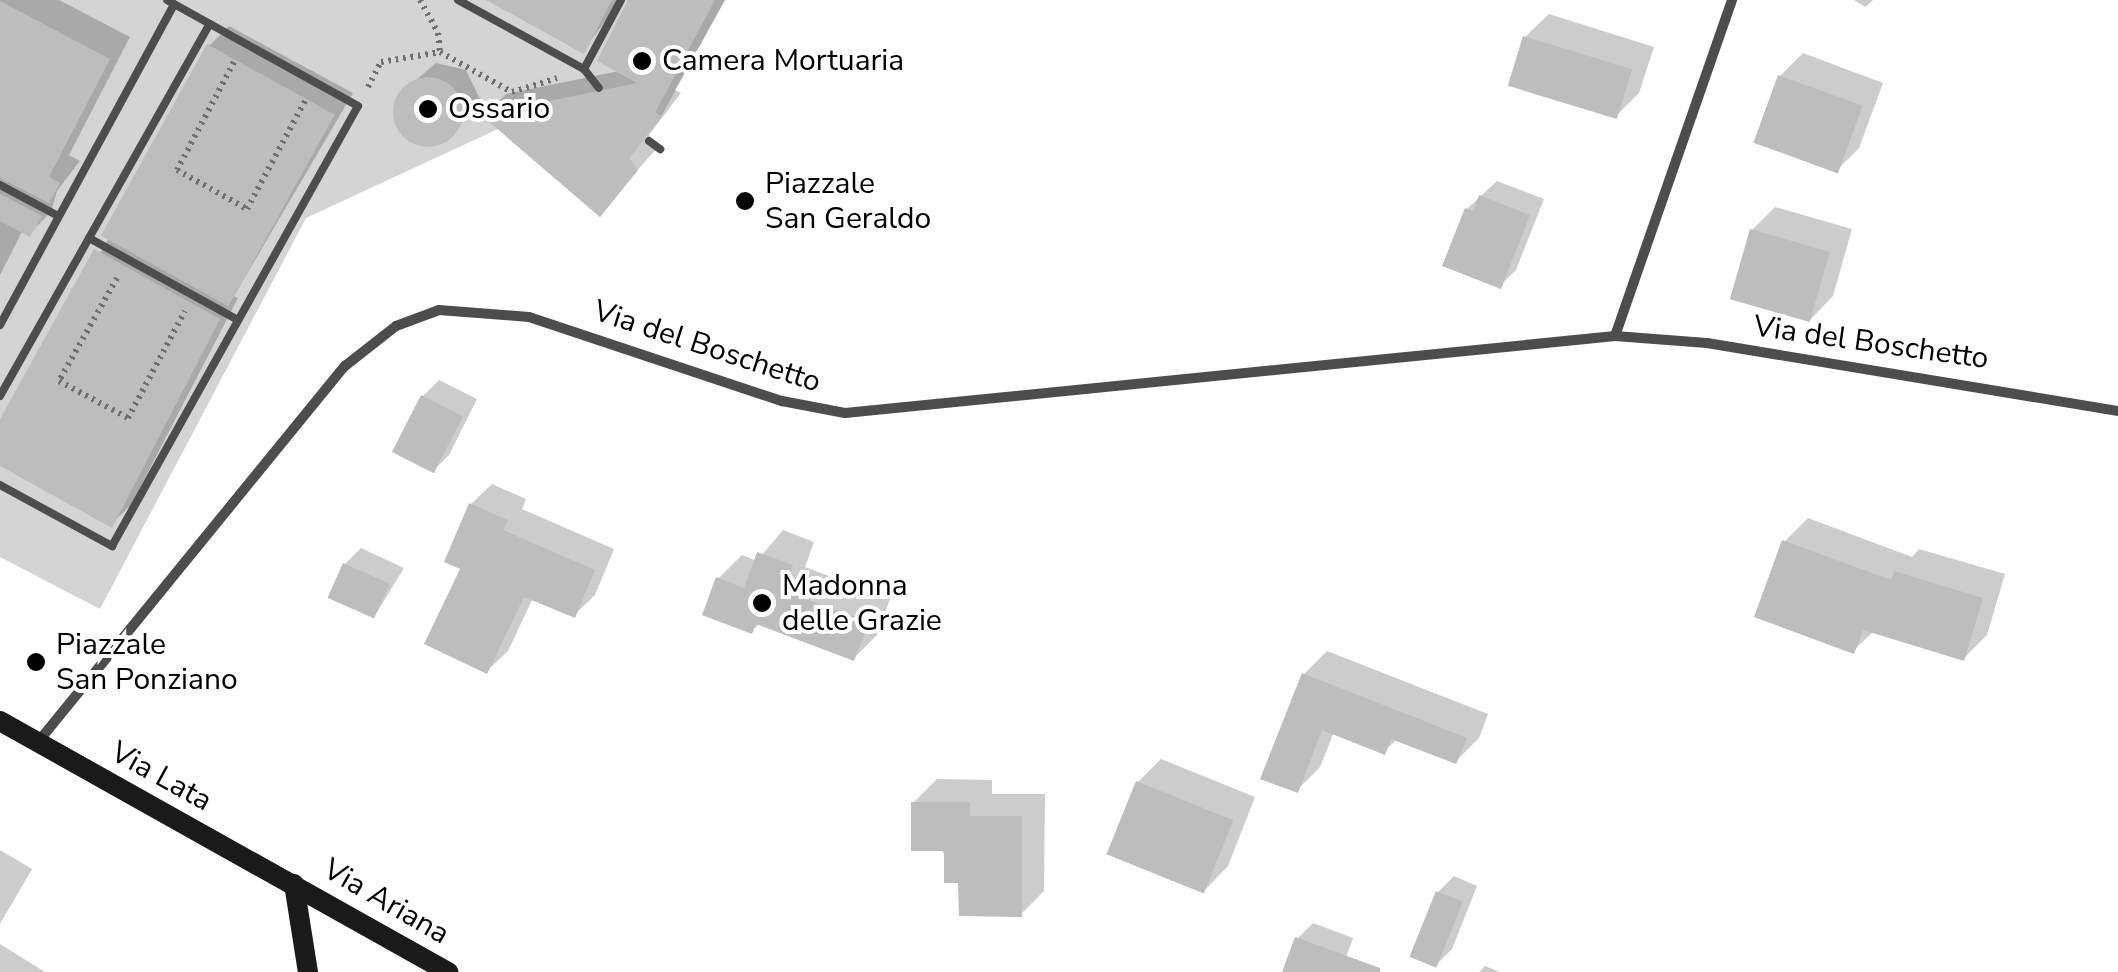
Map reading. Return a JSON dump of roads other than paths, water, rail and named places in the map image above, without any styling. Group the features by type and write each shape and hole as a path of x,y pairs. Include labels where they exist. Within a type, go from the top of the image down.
{"main road":[{"name":"Via Lata","path":"0,721 294,884"},
{"path":"294,884 308,972"},
{"name":"Via Ariana","path":"294,884 448,972"}],"street":[{"path":"1615,336 1732,0"},
{"name":"Via del Boschetto","path":"38,742 337,375 381,335 422,314 479,308 529,317 797,405 867,414 1615,336 1707,343 2118,411"}],"lane":[{"path":"458,0 584,69 599,88"},
{"path":"584,69 621,0"},
{"path":"0,325 172,1 358,106 112,546 0,485"},
{"path":"0,396 210,24"},
{"path":"650,141 660,150"},
{"path":"0,185 58,216"},
{"path":"89,238 238,320"}],"place":[{"name":"Camera Mortuaria","path":"642,61"},
{"name":"Ossario","path":"428,109"},
{"name":"Piazzale San Geraldo","path":"745,201"},
{"name":"Madonna delle Grazie","path":"762,603"},
{"name":"Piazzale San Ponziano","path":"36,662"}]}
